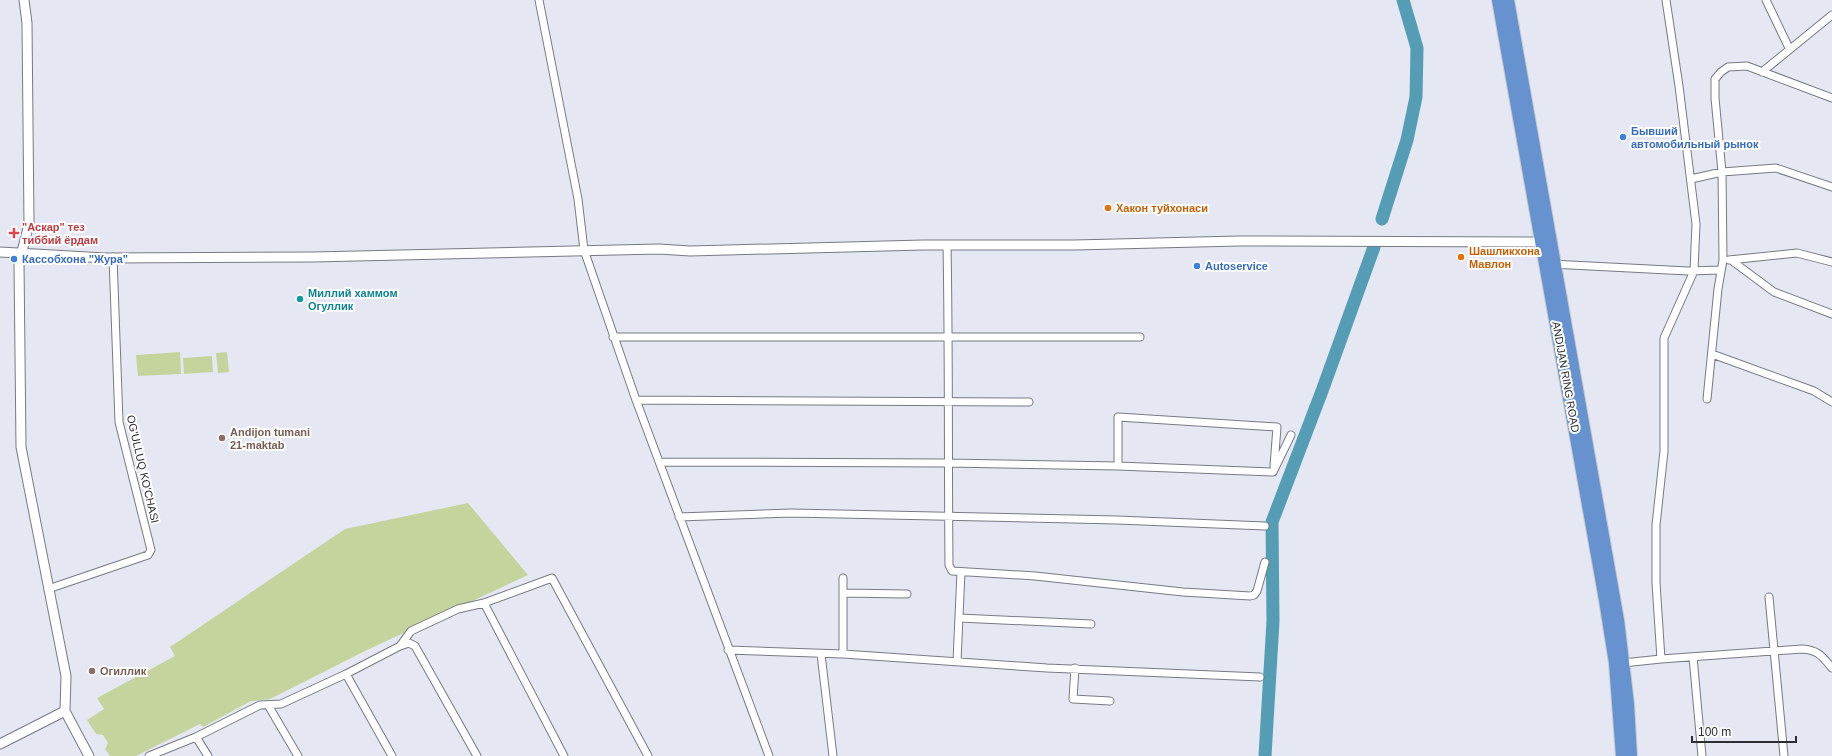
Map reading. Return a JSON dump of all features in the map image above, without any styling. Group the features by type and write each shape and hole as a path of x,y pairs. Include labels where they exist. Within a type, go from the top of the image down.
{"highway":[{"name":"ANDIJAN RING ROAD","path":"1498,0 1551,264 1618,616 1628,704 1631,756"},
{"name":"ANDIJAN RING ROAD","path":"1508,0 1546,242"},
{"name":"ANDIJAN RING ROAD","path":"1551,264 1615,663 1622,756"}],"main road":[{"path":"24,0 27,23 29,224 20,263 21,447 66,676 65,711 89,756"},
{"path":"0,252 23,252 113,258 313,257 584,250 658,249 690,251 947,245 1082,245 1239,241 1546,242"},
{"path":"0,744 65,711"}],"street":[{"path":"539,0 578,199 584,250 636,400 728,650 769,756"},
{"path":"1661,659 1656,582 1656,524 1664,451 1664,338 1694,271 1696,224 1692,179 1666,0"},
{"path":"1766,0 1789,48"},
{"path":"1762,72 1789,48 1832,15"},
{"path":"1707,399 1723,260 1722,172 1714,98 1715,79 1728,67 1747,66 1832,98"},
{"path":"1692,179 1722,172 1776,168 1832,187"},
{"path":"947,245 949,337 949,565 952,570 961,572 1035,576 1183,592 1250,596 1254,595 1257,591 1265,562"},
{"path":"1723,260 1797,253 1832,262"},
{"name":"OG'ULLUQ KO'CHASI","path":"48,589 148,555 151,550 119,422 113,258"},
{"path":"1731,260 1774,292 1832,314"},
{"path":"1551,264 1694,271 1721,270"},
{"path":"613,337 1140,337"},
{"path":"1712,354 1814,391 1832,402"},
{"path":"636,400 1030,402"},
{"path":"1118,466 1118,417 1276,427 1274,470"},
{"path":"660,462 948,463 1118,466 1273,472 1291,435"},
{"path":"679,517 792,513 1117,520 1265,526"},
{"path":"957,661 961,572"},
{"path":"400,646 411,631 458,609 484,603 552,578 648,756"},
{"path":"843,578 843,654"},
{"path":"843,593 907,594"},
{"path":"1769,597 1784,756"},
{"path":"484,603 564,756"},
{"path":"959,618 1091,624"},
{"path":"149,756 196,737 260,705 281,704 409,643 415,646 478,756"},
{"path":"1624,664 1661,659 1813,649 1832,668"},
{"path":"728,650 843,654 1075,668 1260,677"},
{"path":"821,654 833,756"},
{"path":"1693,657 1702,756"},
{"path":"1075,668 1073,699 1110,701"},
{"path":"346,674 392,756"},
{"path":"268,705 298,756"},
{"path":"196,737 208,756"}],"green space":[{"path":"180,352 181,374 138,376 136,355"},
{"path":"227,352 229,372 218,373 216,353"},
{"path":"212,356 213,372 184,374 183,358"},
{"path":"468,503 528,575 367,650 270,699 251,701 203,727 200,724 136,756 110,756 105,749 108,743 103,735 96,734 87,720 104,709 97,698 175,656 170,647 345,529"}],"waterway":[{"path":"1382,219 1407,140 1416,97 1417,48 1403,0"},
{"path":"1265,756 1273,621 1272,522 1322,391 1374,247"}],"place":[{"name":"Бывший автомобильный рынок","path":"1623,137"},
{"name":"Хакон туйхонаси","path":"1108,208"},
{"name":"\"Аскар\" тез тиббий ёрдам","path":"14,233"},
{"name":"Шашликхона Мавлон","path":"1461,257"},
{"name":"Кассобхона \"Жура\"","path":"14,259"},
{"name":"Autoservice","path":"1197,266"},
{"name":"Миллий хаммом Огуллик","path":"300,299"},
{"name":"Andijon tumani 21-maktab","path":"222,438"},
{"name":"Огиллик","path":"92,671"}]}
